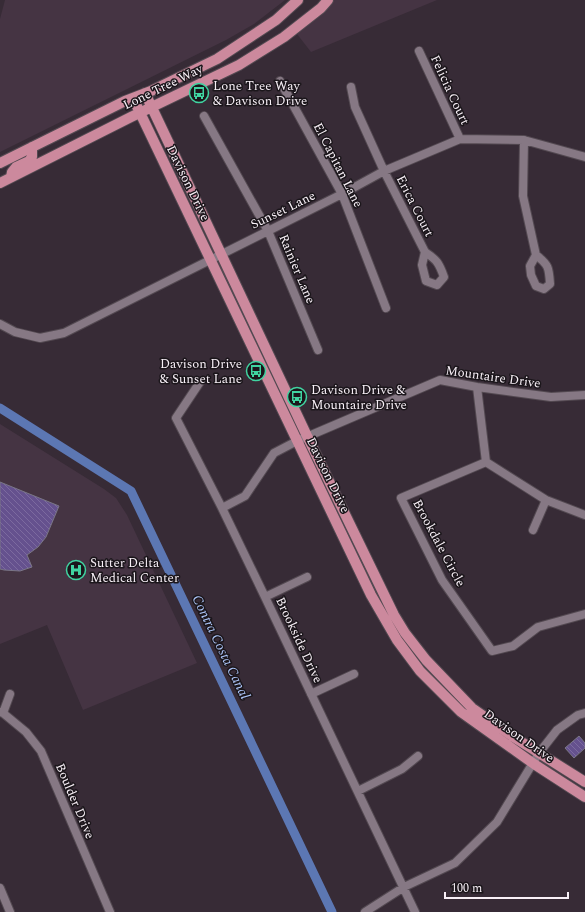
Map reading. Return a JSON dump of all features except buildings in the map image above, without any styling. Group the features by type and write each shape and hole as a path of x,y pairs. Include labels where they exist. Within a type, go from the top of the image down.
{"main road":[{"name":"Lone Tree Way","path":"0,163 125,101 217,59 276,20 298,0"},
{"name":"Lone Tree Way","path":"0,183 151,107 239,65 284,37 321,8 328,0"},
{"name":"Davison Drive","path":"145,93 307,436 394,615 405,633 426,660 472,708 512,736 585,782"},
{"name":"Davison Drive","path":"133,98 371,595 397,640 420,671 461,712 534,764 585,797"},
{"path":"11,177 12,172 16,167 29,161 32,157 32,147"}],"street":[{"name":"Felicia Court","path":"419,52 460,139"},
{"name":"El Capitan Lane","path":"280,81 342,194 386,308"},
{"name":"Erica Court","path":"351,88 355,107 384,171 425,252"},
{"name":"Rainier Lane","path":"204,116 268,231 318,350"},
{"name":"Sunset Lane","path":"0,324 15,332 40,338 64,333 342,194 384,171 460,139 524,140 585,157"},
{"path":"524,140 523,196 536,255"},
{"name":"Mountaire Drive","path":"222,508 245,496 274,453 307,436 440,380 551,398 585,395"},
{"name":"Brookside Drive","path":"200,382 176,418 222,508 415,912"},
{"path":"477,387 486,462 546,500 585,515"},
{"name":"Brookdale Circle","path":"486,462 401,498 442,580 492,651 513,646 538,627 585,614"},
{"path":"533,530 546,500"},
{"path":"265,597 307,577"},
{"path":"311,694 354,674"},
{"path":"1,712 10,694"},
{"name":"Boulder Drive","path":"1,712 26,732 41,751 110,912"},
{"path":"365,912 404,887 455,863 497,822 534,764 539,753 557,730 578,715 585,713"},
{"path":"358,792 402,769 418,756"},
{"path":"0,888 10,912"}],"shaded area":[{"path":"5,0 285,0 254,24 226,40 0,152 0,19"},
{"path":"332,0 437,0 311,52 297,34"},
{"name":"Sutter Delta Medical Center","path":"0,424 116,498 127,515 197,663 83,710 47,625 0,644"}],"waterway":[{"name":"Contra Costa Canal","path":"0,408 131,491 332,912"}],"place":[{"name":"Lone Tree Way & Davison Drive","path":"199,93"},
{"name":"Davison Drive & Sunset Lane","path":"256,371"},
{"name":"Davison Drive & Mountaire Drive","path":"297,397"},
{"name":"Sutter Delta Medical Center","path":"76,570"}]}
